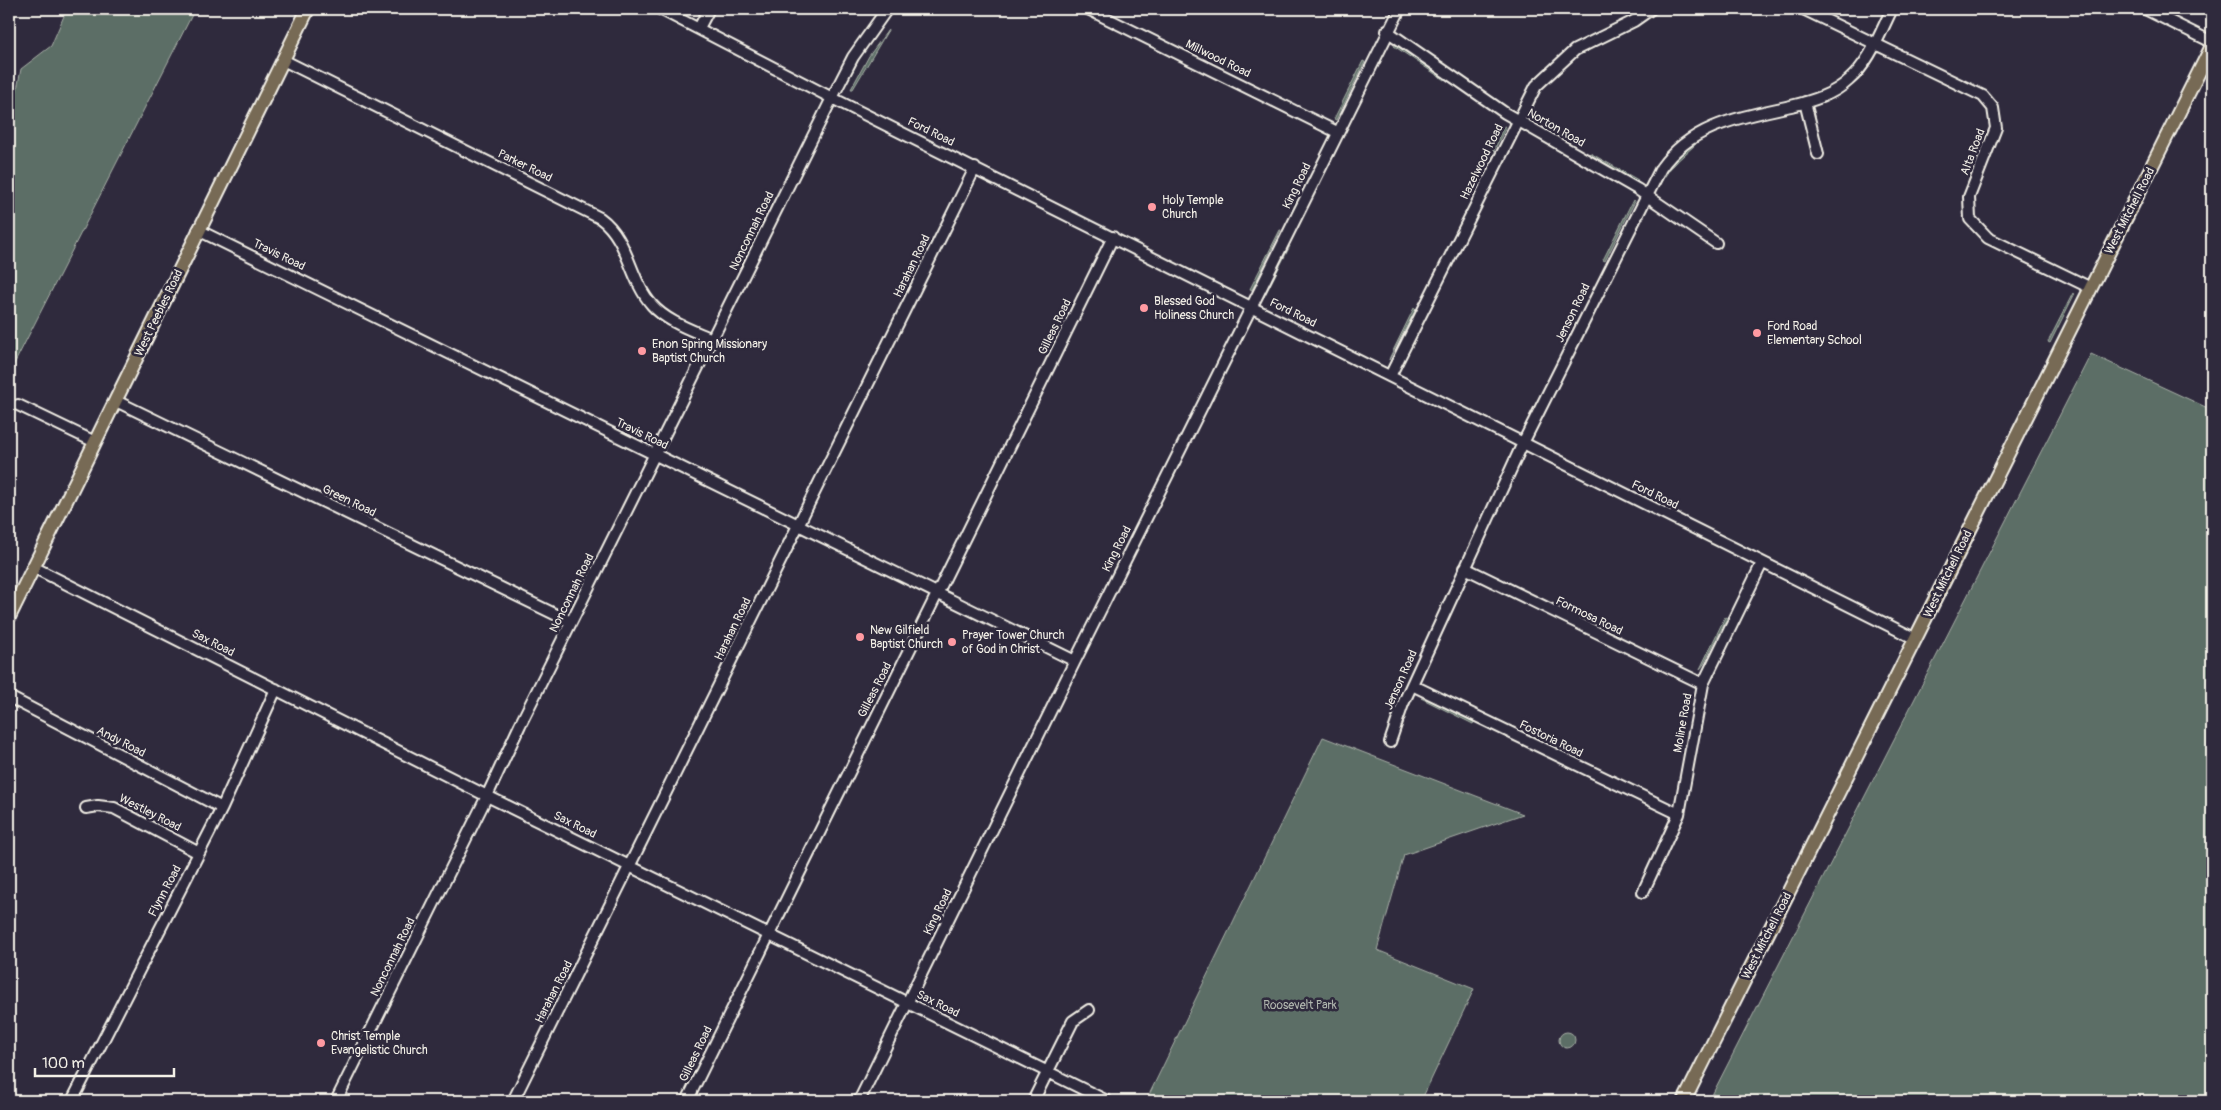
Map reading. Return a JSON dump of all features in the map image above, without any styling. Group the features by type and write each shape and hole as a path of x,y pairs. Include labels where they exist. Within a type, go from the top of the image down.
{"main road":[{"name":"West Peebles Road","path":"9,617 308,9"},
{"name":"West Mitchell Road","path":"1684,1101 2212,46"}],"street":[{"name":"Ford Road","path":"660,9 832,98 1916,639"},
{"path":"699,28 709,9"},
{"name":"Nonconnah Road","path":"336,1101 571,622 832,98 853,57 887,9"},
{"name":"Millwood Road","path":"1088,9 1338,132"},
{"name":"King Road","path":"858,1101 1387,31 1400,9"},
{"name":"Hazelwood Road","path":"1390,376 1517,120 1536,86 1575,50 1600,36 1634,21 1651,9"},
{"name":"Alta Road","path":"1803,9 1984,96 1993,108 1996,128 1969,197 1970,219 1988,238 2090,288"},
{"name":"Jenson Road","path":"1390,742 1412,685 1523,443 1646,195 1665,162 1680,145 1694,135 1720,123 1824,97 1848,82 1861,68 1892,9"},
{"path":"2146,9 2212,42"},
{"name":"Norton Road","path":"1387,31 1517,120 1646,195 1716,243"},
{"name":"Parker Road","path":"283,60 600,218 616,233 639,285 652,305 665,317 712,339"},
{"path":"1805,102 1818,154"},
{"name":"Harahan Road","path":"513,1101 975,168"},
{"name":"Travis Road","path":"198,230 1075,661"},
{"name":"Gilleas Road","path":"687,1101 1113,237"},
{"name":"Green Road","path":"116,401 571,622"},
{"path":"18,405 95,442"},
{"name":"Moline Road","path":"1643,892 1679,814 1703,684 1762,563"},
{"name":"Sax Road","path":"33,567 487,796 1107,1101"},
{"name":"Formosa Road","path":"1465,568 1703,684"},
{"name":"Fostoria Road","path":"1412,685 1679,814"},
{"name":"Flynn Road","path":"72,1101 200,853 276,689"},
{"name":"Andy Road","path":"9,696 222,808"},
{"name":"Westley Road","path":"86,808 98,806 114,808 200,853"},
{"path":"1032,1101 1073,1021 1089,1010"}],"green space":[{"path":"67,9 195,9 9,374 9,131 21,69 51,46"},
{"path":"888,30 853,89 851,89 869,56"},
{"path":"1395,44 1445,79 1394,46"},
{"path":"1363,61 1365,62 1336,120 1334,119"},
{"path":"1504,126 1506,127 1480,178 1479,177"},
{"path":"1695,142 1696,144 1672,166 1654,192 1672,163"},
{"path":"1589,154 1638,180 1637,182"},
{"path":"1633,200 1635,201 1605,261 1603,260"},
{"path":"1281,230 1252,290 1250,289"},
{"path":"1288,246 1290,246 1264,297 1264,294"},
{"path":"2073,293 2074,295 2050,343 2048,342"},
{"path":"1414,308 1416,309 1389,360 1390,357"},
{"path":"2091,354 2212,410 2212,1101 1709,1101"},
{"path":"1725,617 1727,618 1700,669"},
{"path":"1421,698 1427,699 1474,722 1473,724"},
{"name":"Roosevelt Park","path":"1323,737 1523,814 1404,855 1377,950 1474,989 1421,1101 1146,1101"},
{"path":"1567,1032 1573,1034 1575,1040 1573,1046 1567,1048 1561,1046 1559,1040 1561,1034"}],"place":[{"name":"Holy Temple Church","path":"1152,207"},
{"name":"Blessed God Holiness Church","path":"1144,308"},
{"name":"Ford Road Elementary School","path":"1757,333"},
{"name":"Enon Spring Missionary Baptist Church","path":"642,351"},
{"name":"New Gilfield Baptist Church","path":"860,637"},
{"name":"Prayer Tower Church of God in Christ","path":"952,642"},
{"name":"Christ Temple Evangelistic Church","path":"321,1043"}]}
